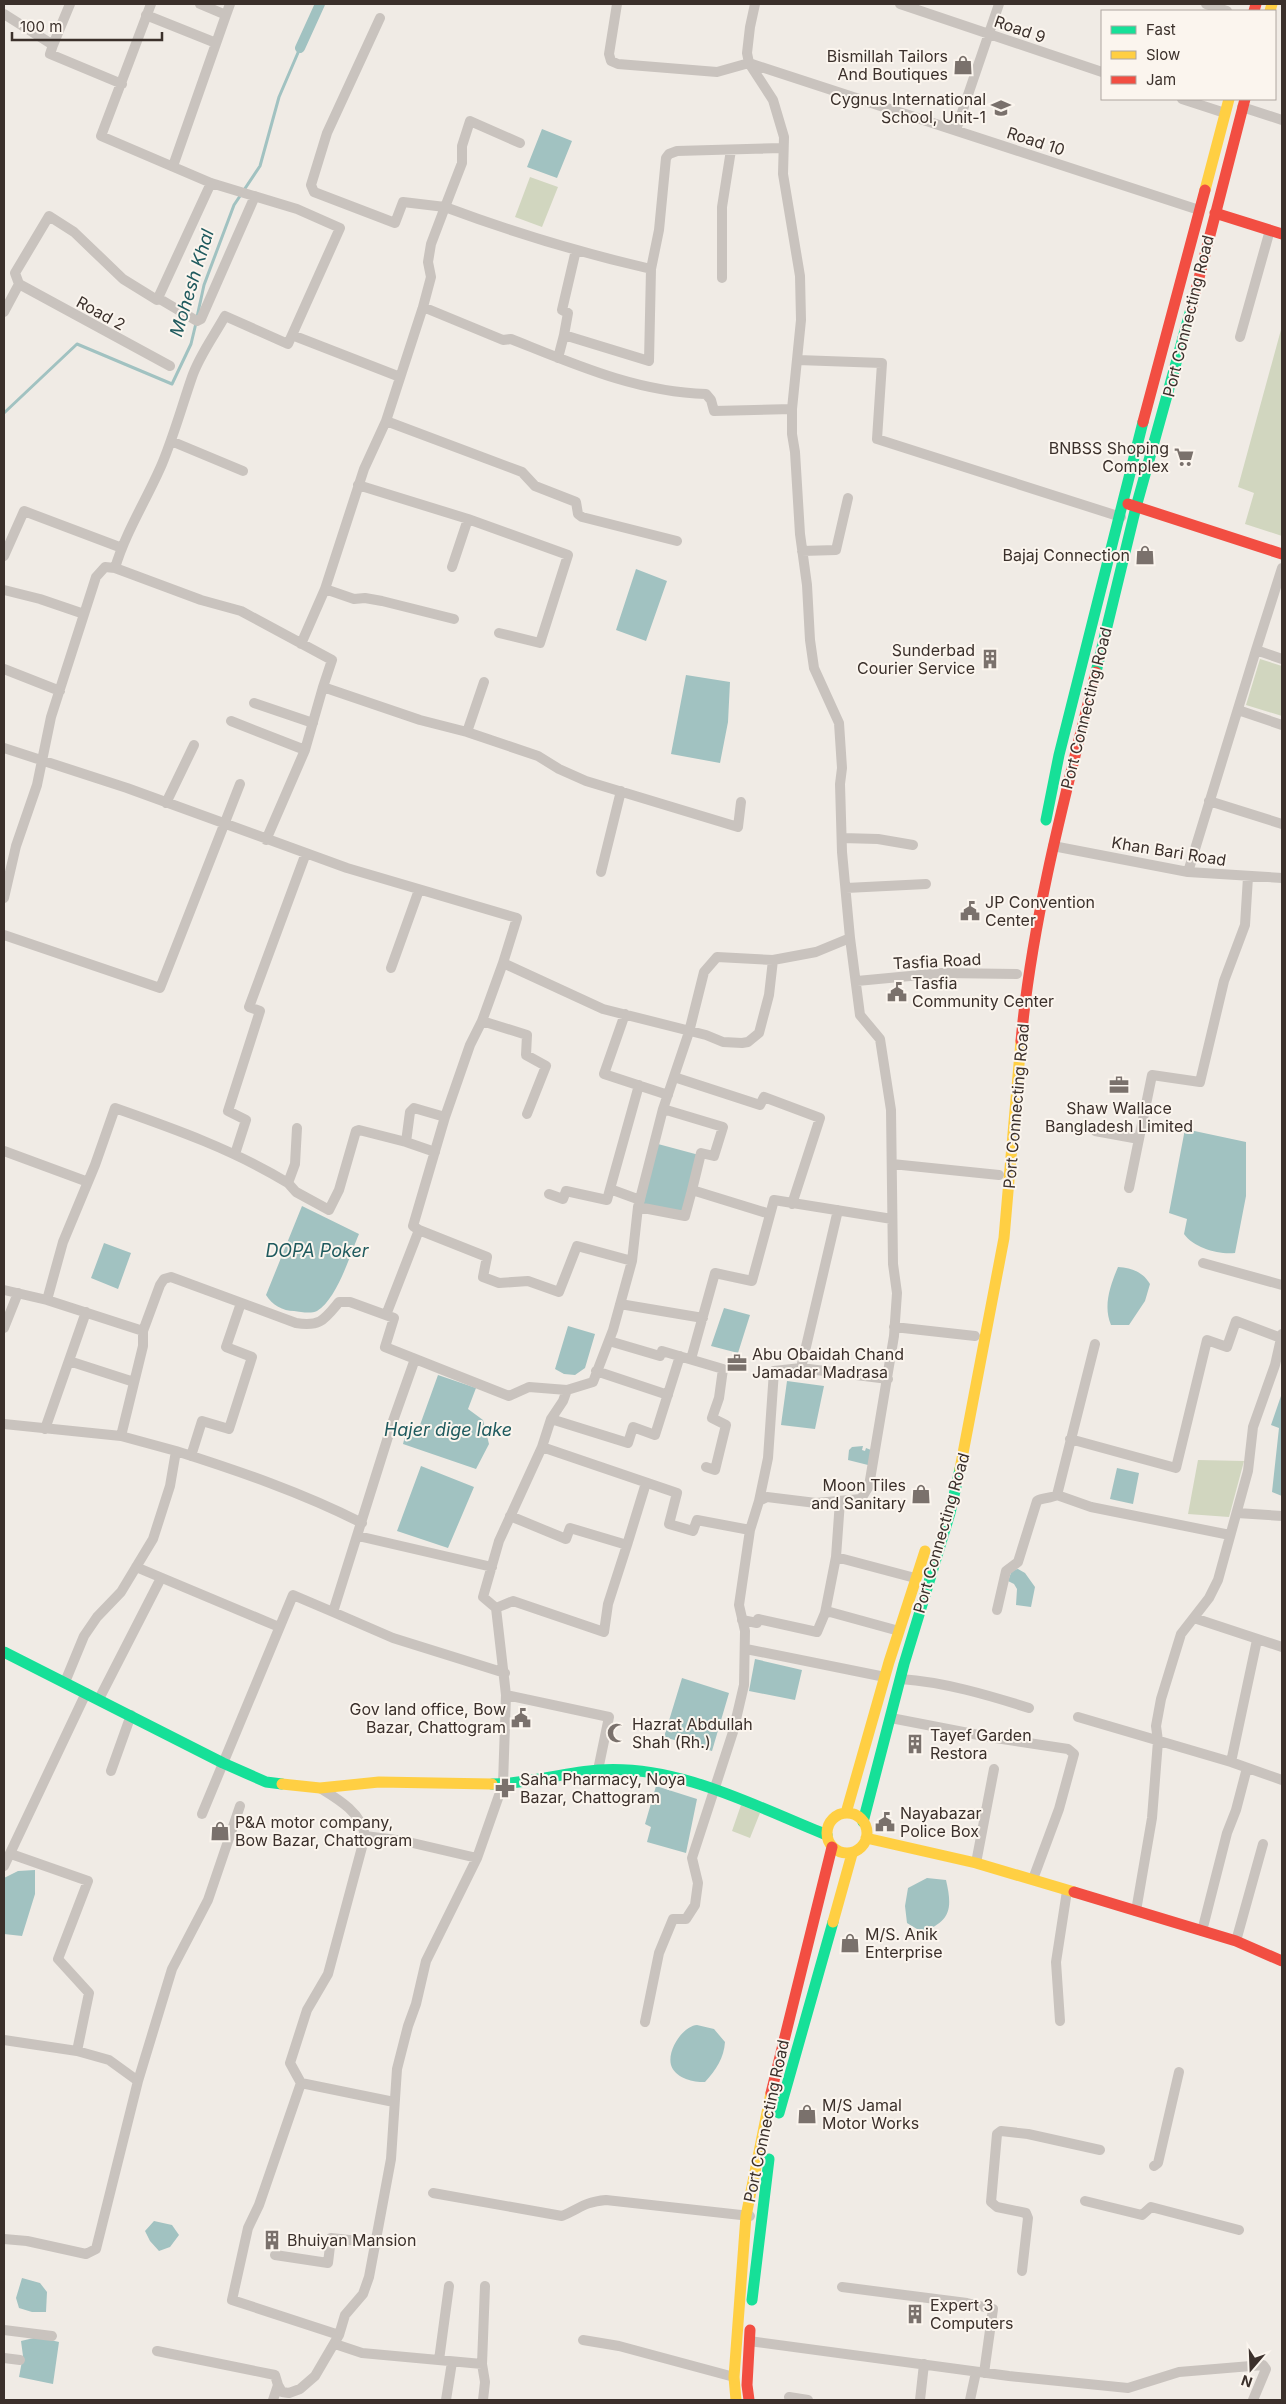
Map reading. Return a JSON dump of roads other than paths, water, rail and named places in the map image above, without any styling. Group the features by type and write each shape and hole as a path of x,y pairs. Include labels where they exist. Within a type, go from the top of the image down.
{"main road":[{"name":"Port Connecting Road","path":"1044,828 1059,755 1118,516 1229,100"},
{"name":"Port Connecting Road","path":"863,1822 901,1679 958,1482 1004,1238 1024,1013 1053,846 1132,521 1165,408 1244,103"},
{"path":"1215,213 1282,234"},
{"path":"1122,502 1282,554"},
{"name":"Port Connecting Road","path":"846,1813 898,1631 915,1578 941,1511 949,1479 989,1260 999,1175 1017,974 1034,882"},
{"path":"4,1652 222,1763 266,1782 320,1788 379,1782 502,1784 598,1770 653,1771 713,1789 827,1835"},
{"path":"846,1813 859,1817 866,1828 866,1838 862,1846 852,1854 832,1847 827,1835 834,1818 846,1813"},
{"path":"866,1838 976,1863 1033,1879 1236,1941 1267,1953 1282,1962"},
{"name":"Port Connecting Road","path":"736,2400 734,2377 746,2216 778,2060 832,1847"},
{"name":"Port Connecting Road","path":"748,2400 747,2385 751,2318 761,2217 772,2144 852,1854"}],"street":[{"path":"70,4 50,54 122,84"},
{"path":"115,568 142,502 151,489 171,441 192,375 224,316 288,344 340,228 297,209 211,183 101,136 122,84 146,15 152,4"},
{"path":"200,4 226,15"},
{"path":"173,166 230,4"},
{"path":"617,4 609,54 611,61 618,64 717,72 749,63"},
{"path":"755,4 747,53 749,63 773,100 784,137 783,174 800,276 801,320 792,409 802,551 807,585 808,620 814,668 839,723 842,768 840,784 842,838 850,938 860,1015 880,1039 891,1110 893,1264 896,1293 888,1380 869,1486 862,1499 816,1503 767,1497 759,1501"},
{"name":"Road 9","path":"900,4 1101,72"},
{"path":"956,130 998,4"},
{"path":"1206,4 1224,10"},
{"path":"4,14 53,45"},
{"path":"146,15 216,43"},
{"path":"380,18 328,133 312,189 395,223 403,202 445,207 576,250 651,269"},
{"name":"Road 10","path":"749,63 1199,210"},
{"path":"1185,100 1225,113"},
{"path":"1244,103 1282,120"},
{"path":"301,644 324,589 358,485 386,421 423,308 431,277 428,262 431,244 462,163 462,146 470,121 520,143"},
{"path":"564,335 649,361 651,269 659,230 666,158 669,154 677,151 783,148"},
{"path":"722,278 722,207 731,150"},
{"path":"158,298 211,183"},
{"path":"4,312 19,284 15,273 49,216 74,232 123,279 198,321 201,319 255,196"},
{"path":"1240,337 1270,230"},
{"path":"558,358 568,313 562,310 576,250"},
{"name":"Road 2","path":"19,284 170,366"},
{"path":"423,308 503,340 511,339 592,372 622,381 685,394 706,394 711,400 714,411 792,409"},
{"path":"292,334 400,377"},
{"path":"798,360 882,363 877,439 1132,521"},
{"path":"386,421 522,472 535,486 576,502 578,514 582,517 677,542"},
{"path":"171,441 242,471"},
{"path":"358,485 468,519 568,555 540,643 499,633"},
{"path":"802,551 836,550 848,498"},
{"path":"4,556 24,511 122,548"},
{"path":"452,567 468,519"},
{"path":"4,898 5,884 16,846 37,785 49,725 84,614 100,570 105,566 201,600 241,611 332,660 305,750 266,840"},
{"path":"1188,872 1282,568"},
{"path":"324,589 354,599 382,600 454,619"},
{"path":"4,590 84,614"},
{"path":"1256,650 1282,658"},
{"path":"4,669 60,691"},
{"path":"468,732 484,682"},
{"path":"323,687 420,720 468,732 538,756 586,781 738,828 741,802"},
{"path":"254,703 312,723"},
{"path":"1238,710 1282,725"},
{"path":"231,721 305,750"},
{"path":"166,803 194,745"},
{"path":"4,748 41,759 266,840 419,890 516,918 503,963 482,1021 470,1045 445,1117 413,1226 487,1257 482,1277 498,1283 528,1282 559,1292 577,1246 632,1261"},
{"path":"4,935 160,988 240,784"},
{"path":"601,872 621,791"},
{"path":"1209,801 1282,824"},
{"path":"842,838 878,839 913,846"},
{"name":"Khan Bari Road","path":"1053,846 1188,872 1282,878"},
{"path":"235,1154 246,1120 228,1111 260,1011 249,1007 306,853"},
{"path":"1128,1188 1152,1075 1200,1082 1224,981 1244,925 1248,877"},
{"path":"846,888 926,884"},
{"path":"391,968 419,890"},
{"path":"121,1436 143,1346 143,1331 160,1285 164,1279 172,1278 309,1325 321,1323 339,1302 350,1302 394,1318 385,1347 509,1396 528,1387 566,1390 593,1382 609,1340 632,1261 639,1204 663,1109 689,1032 704,972 717,957 773,960 816,952 850,938"},
{"path":"503,963 602,1009 706,1035 723,1042 742,1043 748,1042 760,1033 769,995 773,960"},
{"name":"Tasfia Road","path":"857,981 942,974 1017,974"},
{"path":"625,1014 604,1074 668,1095"},
{"path":"482,1021 528,1035 526,1055 546,1066 527,1114"},
{"path":"674,1078 760,1105 764,1098 820,1118 792,1204"},
{"path":"549,1194 563,1199 566,1191 607,1200 639,1085"},
{"path":"47,1300 63,1242 88,1182 115,1108 191,1134 235,1154 288,1183 296,1192 329,1210 339,1190 356,1132 359,1130 406,1142 434,1152"},
{"path":"406,1142 410,1112 414,1108 445,1117"},
{"path":"610,1189 639,1204 685,1216 701,1153 714,1156 723,1126 663,1109"},
{"path":"288,1183 295,1164 297,1128"},
{"path":"1095,1131 1139,1139"},
{"path":"4,1151 88,1182"},
{"path":"892,1164 999,1175"},
{"path":"692,1190 770,1214"},
{"path":"691,1359 715,1273 752,1281 774,1200 892,1219"},
{"path":"801,1368 838,1210"},
{"path":"386,1315 419,1230"},
{"path":"1203,1263 1282,1285"},
{"path":"4,1290 47,1300 143,1331"},
{"path":"4,1328 18,1293"},
{"path":"191,1456 202,1421 230,1429 252,1357 226,1347 241,1303"},
{"path":"620,1304 703,1318"},
{"path":"45,1429 86,1312"},
{"path":"1070,1439 1176,1468 1208,1340 1227,1347 1236,1321 1282,1336 1275,1365 1253,1427 1248,1471 1218,1580 1209,1598 1181,1634 1161,1699 1156,1726 1158,1741 1152,1818 1136,1911"},
{"path":"894,1327 975,1336"},
{"path":"609,1340 660,1356 662,1351 723,1369 719,1398 712,1418 726,1425 715,1470 706,1467"},
{"path":"1057,1495 1095,1344"},
{"path":"552,1418 628,1443 633,1428 655,1435 680,1356"},
{"path":"333,1612 393,1421 415,1359"},
{"path":"69,1361 134,1382"},
{"path":"645,2022 659,1953 673,1919 686,1919 696,1905 698,1883 692,1858 733,1732 744,1685 746,1649 739,1605 750,1530 759,1501 768,1458 774,1371 801,1368 888,1380"},
{"path":"596,1371 668,1395"},
{"path":"157,2351 275,2375 282,2392 289,2393 300,2389 315,2376 337,2340 347,2310 363,2294 369,2277 391,2159 394,2102 402,2048 416,2004 426,1961 477,1858 502,1784 506,1673 496,1608 483,1597 499,1541 542,1447 552,1418 563,1401 566,1390"},
{"path":"4,1424 121,1436 176,1451 228,1468 332,1508 362,1523"},
{"path":"542,1447 677,1494 669,1524 693,1530 697,1520 750,1530"},
{"path":"65,1682 88,1630 97,1617 121,1592 152,1539 170,1486 176,1451"},
{"path":"496,1608 512,1601 604,1632 608,1604 646,1483"},
{"path":"997,1610 1006,1571 1018,1562 1037,1501 1057,1495 1091,1507 1230,1535"},
{"path":"742,1620 757,1623 758,1619 817,1632 825,1614 836,1557 840,1501"},
{"path":"1237,1513 1282,1516"},
{"path":"510,1516 566,1538 570,1528 627,1545"},
{"path":"358,1536 492,1567"},
{"path":"836,1557 915,1578"},
{"path":"136,1567 279,1626"},
{"path":"99,1699 161,1578"},
{"path":"202,1814 293,1595 393,1638 506,1673"},
{"path":"825,1614 830,1612 898,1631"},
{"path":"1194,1618 1282,1647"},
{"path":"1231,1762 1257,1640"},
{"path":"746,1649 885,1676"},
{"path":"901,1679 916,1680 985,1694 1029,1708"},
{"path":"4,1866 86,1693"},
{"path":"506,1695 609,1717 598,1770"},
{"path":"111,1771 131,1715"},
{"path":"1078,1717 1231,1762 1282,1780"},
{"path":"891,1718 989,1737 1068,1749 1074,1754 1059,1809 1033,1879"},
{"path":"1202,1931 1227,1833 1236,1810 1247,1768"},
{"path":"976,1863 994,1769"},
{"path":"320,1788 342,1801 364,1826 366,1836 328,1974 307,2010 290,2062 301,2083 259,2205 248,2228 232,2300 337,2340 362,2353 482,2364"},
{"path":"4,2239 27,2240 86,2254 96,2249 138,2081 172,1969 208,1900 240,1806"},
{"path":"366,1836 404,1841 477,1858"},
{"path":"1236,1941 1263,1844"},
{"path":"11,1854 88,1881 58,1958 89,1992 77,2051"},
{"path":"1060,2022 1056,1962 1068,1890"},
{"path":"4,2040 77,2051 110,2060 138,2081"},
{"path":"1154,2166 1158,2163 1179,2072"},
{"path":"301,2083 394,2102"},
{"path":"1022,2271 1028,2218 1026,2213 997,2208 991,2202 999,2131 1028,2134 1100,2150"},
{"path":"433,2193 562,2216 577,2210 586,2202 606,2200 761,2217"},
{"path":"1085,2201 1142,2215 1152,2207 1240,2230"},
{"path":"275,2255 328,2263 331,2238 376,2243"},
{"path":"439,2360 449,2286"},
{"path":"483,2400 485,2382 482,2364 485,2286"},
{"path":"842,2287 967,2303 994,2309 980,2372 970,2400"},
{"path":"4,2330 52,2336"},
{"path":"583,2340 649,2353 734,2377"},
{"path":"749,2341 980,2372 1128,2388 1179,2372 1266,2366 1253,2400"},
{"path":"4,2358 20,2360"},
{"path":"446,2400 452,2362"},
{"path":"920,2400 924,2364"},
{"path":"273,2400 278,2385"},
{"path":"789,2397 808,2400"}],"water":[{"path":"542,129 572,141 557,178 527,167"},
{"path":"636,569 667,581 646,641 616,630"},
{"path":"686,675 730,682 728,722 720,763 671,754"},
{"path":"1185,1129 1246,1142 1246,1196 1235,1253 1214,1252 1200,1247 1184,1234 1187,1219 1169,1213"},
{"path":"658,1144 699,1155 684,1213 643,1205"},
{"name":"DOPA Poker","path":"302,1206 359,1234 342,1276 331,1297 317,1311 312,1312 282,1309 271,1302 266,1295"},
{"path":"104,1243 131,1253 118,1289 91,1278"},
{"path":"1118,1267 1137,1271 1150,1284 1145,1301 1129,1325 1111,1325 1109,1318 1108,1296"},
{"path":"724,1308 750,1315 738,1353 711,1346"},
{"path":"568,1326 595,1334 585,1368 575,1375 564,1374 555,1369"},
{"name":"Hajer dige lake","path":"438,1375 476,1388 468,1409 483,1420 489,1444 476,1469 403,1444 406,1432 416,1436"},
{"path":"787,1381 824,1386 815,1429 781,1425"},
{"path":"1282,1393 1282,1496 1272,1492 1279,1428 1271,1425"},
{"path":"863,1446 862,1450 865,1451 866,1448 871,1450 868,1465 848,1460 849,1450 852,1447"},
{"name":"Hajer dige lake","path":"421,1466 474,1487 448,1548 397,1531"},
{"path":"1117,1468 1139,1473 1133,1504 1110,1499"},
{"path":"1018,1569 1025,1573 1035,1587 1031,1607 1016,1605 1017,1589 1014,1584 1008,1581 1012,1570"},
{"path":"755,1659 802,1670 795,1700 749,1691"},
{"path":"682,1678 729,1693 712,1751 664,1737"},
{"path":"656,1786 697,1799 686,1853 647,1842 651,1827 645,1824"},
{"path":"35,1870 35,1894 22,1936 4,1934 4,1878 18,1871"},
{"path":"927,1878 946,1880 949,1907 944,1919 922,1932 907,1923 905,1906 908,1888"},
{"path":"697,2025 714,2029 725,2042 719,2064 705,2082 685,2079 673,2070 670,2059 677,2040 686,2030"},
{"path":"154,2221 172,2225 179,2235 170,2247 159,2251 150,2241 145,2231"},
{"path":"22,2278 40,2283 47,2292 46,2312 32,2312 19,2308 16,2298"},
{"path":"38,2337 59,2342 53,2384 19,2377 23,2356 21,2341"}],"waterway":[{"name":"Mohesh Khal","path":"300,48 320,4"},
{"name":"Mohesh Khal","path":"197,317 204,285 234,205 260,166 279,97 300,48"},
{"name":"Mohesh Khal","path":"4,413 77,344 172,384 191,344 196,323"}],"place":[{"name":"Bismillah Tailors And Boutiques","path":"963,65"},
{"name":"Cygnus International School, Unit-1","path":"1001,108"},
{"name":"BNBSS Shoping Complex","path":"1184,457"},
{"name":"Bajaj Connection","path":"1145,555"},
{"name":"Sunderbad Courier Service","path":"990,659"},
{"name":"JP Convention Center","path":"970,911"},
{"name":"Tasfia Community Center","path":"897,992"},
{"name":"Shaw Wallace Bangladesh Limited","path":"1119,1085"},
{"name":"Abu Obaidah Chand Jamadar Madrasa","path":"737,1363"},
{"name":"Moon Tiles and Sanitary","path":"921,1494"},
{"name":"Gov land office, Bow Bazar, Chattogram","path":"521,1718"},
{"name":"Hazrat Abdullah Shah (Rh.)","path":"617,1733"},
{"name":"Tayef Garden Restora","path":"915,1744"},
{"name":"Saha Pharmacy, Noya Bazar, Chattogram","path":"505,1788"},
{"name":"Nayabazar Police Box","path":"885,1822"},
{"name":"P&A motor company, Bow Bazar, Chattogram","path":"220,1831"},
{"name":"M/S. Anik Enterprise","path":"850,1943"},
{"name":"M/S Jamal Motor Works","path":"807,2114"},
{"name":"Bhuiyan Mansion","path":"272,2240"},
{"name":"Expert 3 Computers","path":"915,2314"}]}
